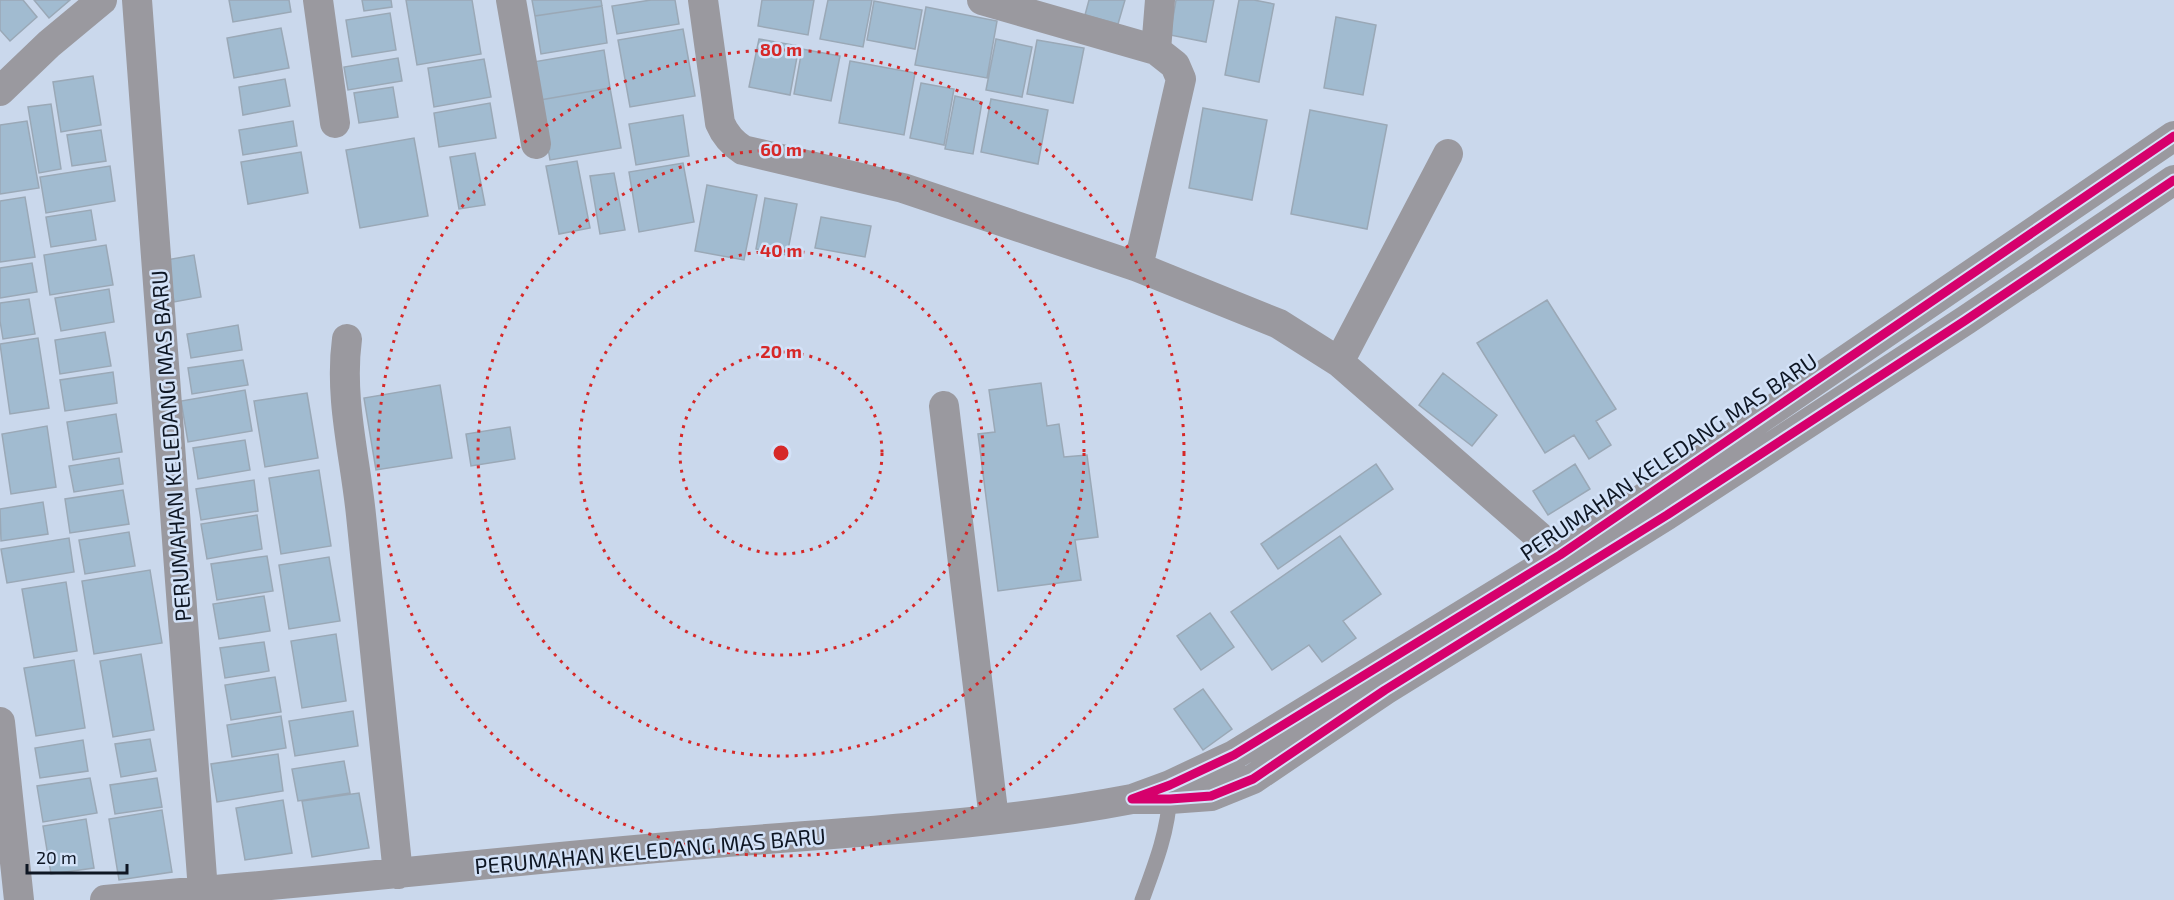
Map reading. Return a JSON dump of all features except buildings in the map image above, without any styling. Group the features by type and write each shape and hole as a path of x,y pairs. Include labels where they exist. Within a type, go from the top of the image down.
{"street":[{"path":"0,91 48,44 102,0"},
{"name":"PERUMAHAN KELEDANG MAS BARU","path":"137,0 203,891"},
{"path":"318,0 335,123"},
{"path":"511,0 536,144"},
{"path":"704,0 720,123 733,144 743,150 903,188 1138,267 1279,324 1339,362 1569,562 1667,515 1928,345 2174,180"},
{"path":"982,0 1156,50 1175,65 1181,80 1138,267"},
{"path":"1156,50 1160,0"},
{"name":"PERUMAHAN KELEDANG MAS BARU","path":"105,900 398,874 573,855 994,819 1096,806 1170,792 1569,562 2174,136"},
{"path":"1339,362 1448,154"},
{"path":"347,339 344,362 346,399 361,511 398,874"},
{"path":"944,406 994,819"},
{"path":"0,722 19,900"}],"lane":[{"path":"1142,900 1160,852 1170,792"}],"cycle path":[{"path":"2174,136 1560,555 1234,755 1170,785 1132,799 1211,796 1253,779 1385,690 1667,515 1966,320 2174,180"}]}
